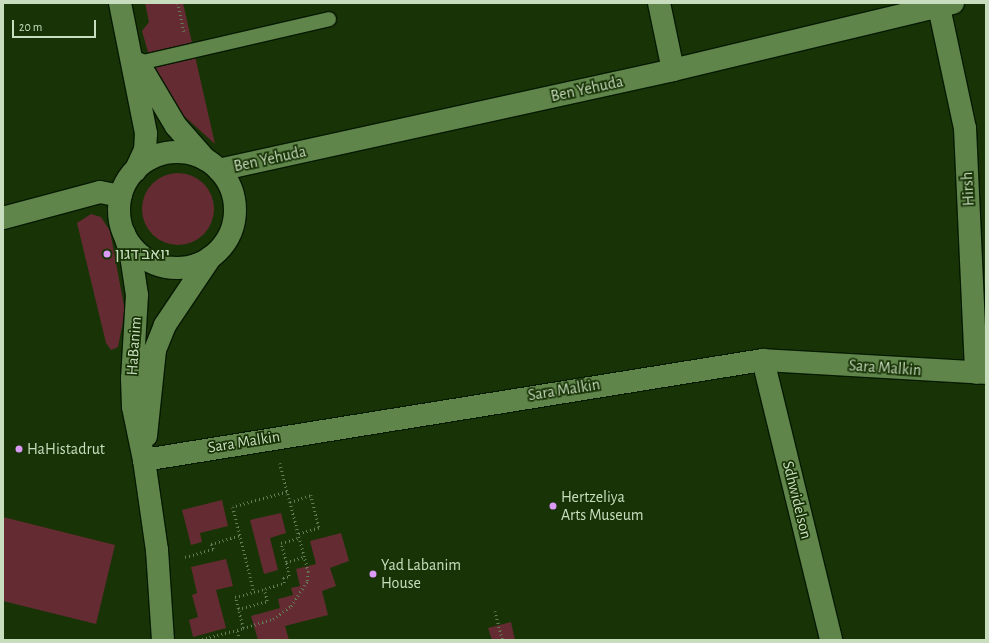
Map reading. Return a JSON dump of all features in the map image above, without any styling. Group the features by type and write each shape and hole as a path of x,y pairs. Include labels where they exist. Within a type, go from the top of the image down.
{"street":[{"path":"120,3 134,56 146,133 145,150 128,179 121,196 119,214 124,233 134,249 149,261 167,267 185,268 210,258 228,238 234,221 235,202 230,185 176,126 134,56"},
{"path":"659,3 673,70"},
{"name":"Ben Yehuda","path":"212,165 673,70 946,5"},
{"name":"Hirsh","path":"946,5 965,128 981,373"},
{"path":"133,172 153,157 169,152 188,152 212,165"},
{"path":"3,218 100,192 121,196"},
{"name":"HaBanim","path":"124,233 131,254 137,295 132,378 133,407 144,460 157,550 163,640"},
{"name":"HaBanim","path":"144,460 155,350 171,314 210,258"},
{"name":"Sara Malkin","path":"144,460 763,360 981,373"},
{"name":"Sdhwidelson","path":"763,360 831,640"}],"lane":[{"path":"134,56 189,51 329,18"}],"path":[{"path":"178,3 189,51"},
{"path":"198,640 273,619 292,606 307,581 308,572 280,461"},
{"path":"254,592 234,506 287,492"},
{"path":"290,502 311,496 318,522 319,528 298,534"},
{"path":"185,557 213,549 211,544 240,535"},
{"path":"243,628 235,597 284,583 283,578 289,576 281,543 299,538"},
{"path":"286,562 304,557"},
{"path":"238,609 267,601 264,589"},
{"path":"495,611 503,640"},
{"path":"237,630 239,640"}],"shaded area":[{"path":"145,3 183,3 215,144 183,115 154,73 142,31 149,22"},
{"path":"178,173 198,179 208,189 214,209 208,229 198,239 178,245 158,239 148,229 142,209 148,189 158,179"},
{"path":"91,214 101,217 110,231 125,311 118,347 111,350 106,343 77,223"},
{"path":"222,500 228,526 200,533 202,542 191,545 182,510"},
{"path":"281,513 286,533 270,538 278,570 264,574 250,520"},
{"path":"3,517 115,545 96,624 3,601"},
{"path":"341,533 349,561 330,568 336,586 322,591 328,615 285,626 289,640 258,640 251,616 280,608 278,599 293,595 291,588 300,586 296,569 316,564 310,541"},
{"path":"226,559 233,586 216,590 226,628 193,637 189,620 198,617 192,595 197,593 191,567"},
{"path":"511,622 515,640 492,640 488,628"}],"place":[{"name":"יואב דגון","path":"107,254"},
{"name":"HaHistadrut","path":"19,449"},
{"name":"Hertzeliya Arts Museum","path":"553,506"},
{"name":"Yad Labanim House","path":"373,574"}]}
